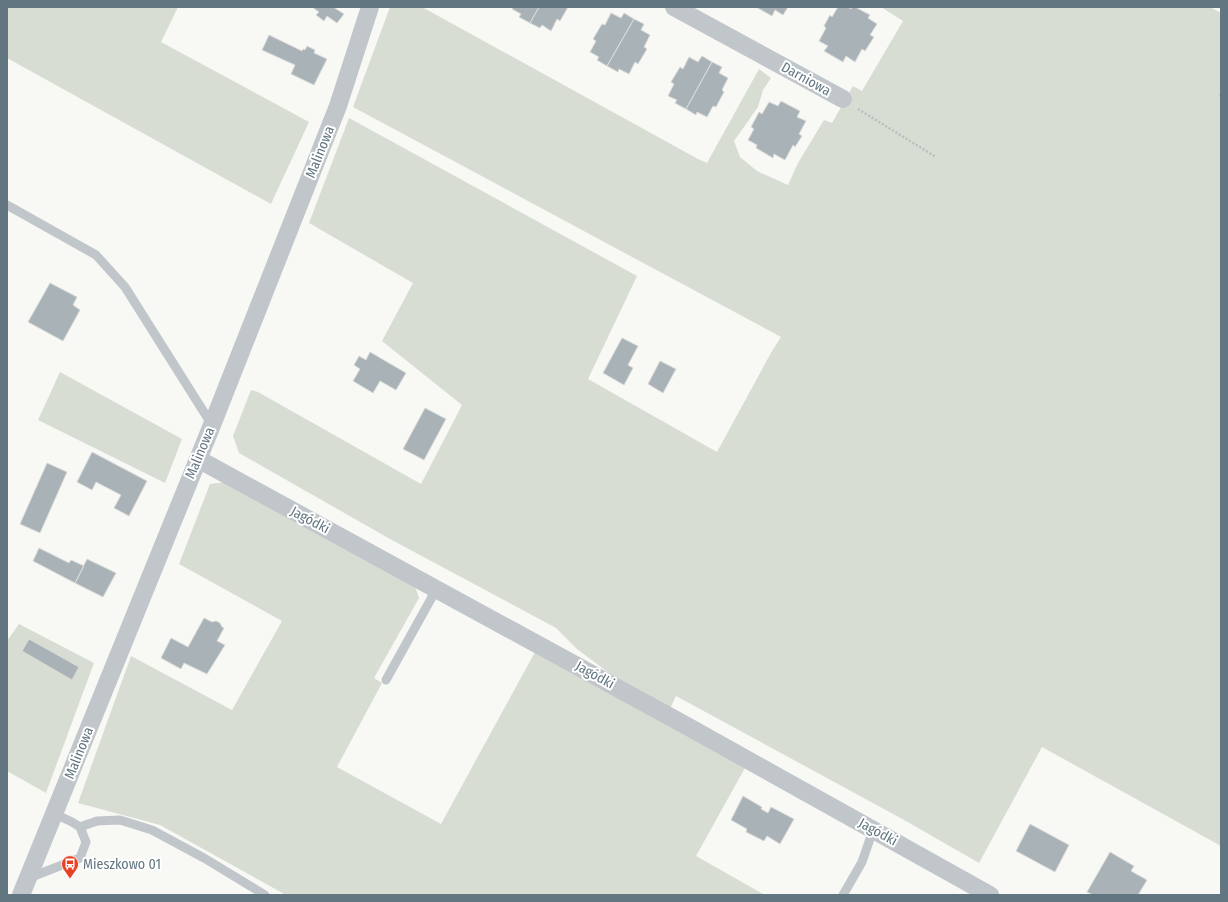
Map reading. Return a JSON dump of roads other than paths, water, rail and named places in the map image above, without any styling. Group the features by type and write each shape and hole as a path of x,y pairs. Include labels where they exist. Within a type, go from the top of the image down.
{"street":[{"name":"Malinowa","path":"21,895 212,425 338,106 370,7"},
{"name":"Darniowa","path":"674,7 843,99"},
{"name":"Jagódki","path":"198,458 990,895"}],"lane":[{"path":"7,205 96,255 125,287 212,425"},
{"path":"386,680 436,588"},
{"path":"28,878 80,858 86,842 80,827 54,814"},
{"path":"80,827 97,821 120,820 152,830 204,858 265,895"},
{"path":"843,895 862,862 873,830"}],"place":[{"name":"Mieszkowo 01","path":"70,879"}]}
